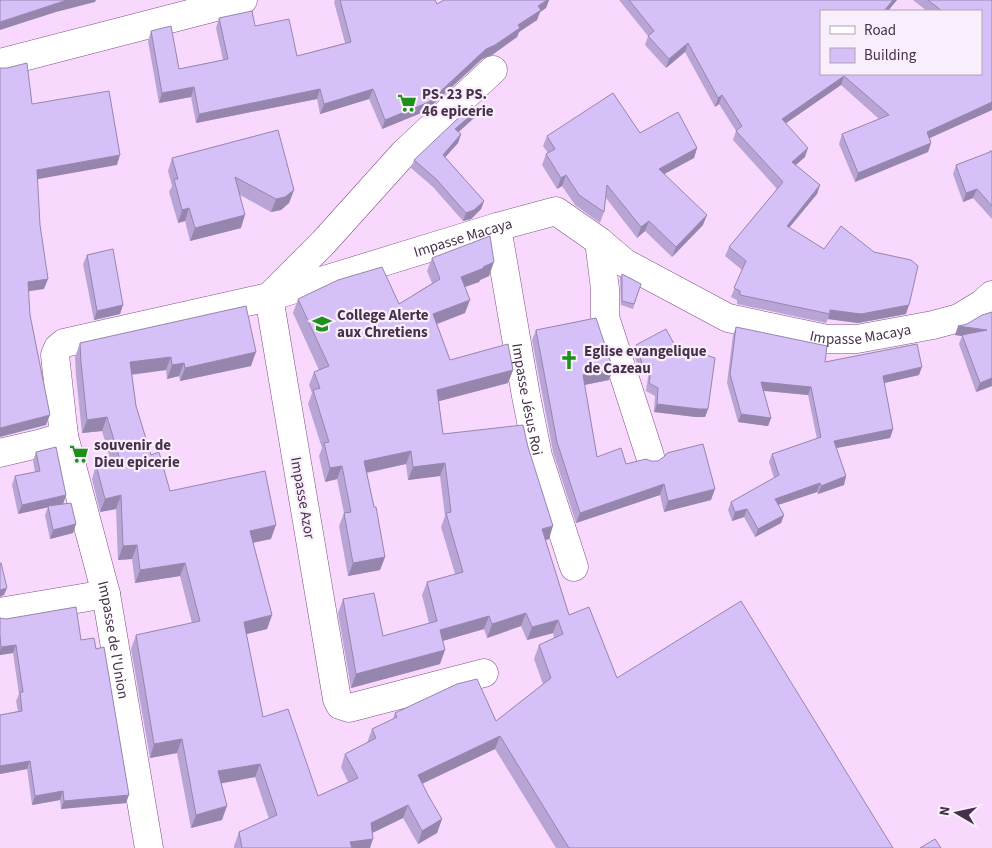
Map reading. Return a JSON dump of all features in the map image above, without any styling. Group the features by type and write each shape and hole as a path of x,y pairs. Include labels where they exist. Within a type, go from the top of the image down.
{"street":[{"path":"0,63 243,0"},
{"path":"270,297 323,243 404,153 493,70"},
{"name":"Impasse Macaya","path":"64,436 55,355 58,348 64,343 270,297 556,210 599,241 625,263 728,318 827,339 857,339 933,325 959,318 982,304 992,295"},
{"name":"Impasse Jésus Roi","path":"497,227 538,456 574,568"},
{"path":"599,241 605,289 606,317 650,456"},
{"name":"Impasse Azor","path":"270,297 337,699 340,705 350,708 484,672"},
{"path":"0,453 42,444 64,436"},
{"name":"Impasse de l'Union","path":"64,436 106,594 149,848"},
{"path":"0,612 106,594"}],"building":[{"path":"0,0 67,0 0,22"},
{"path":"340,0 435,0 437,4 444,0 547,0 538,6 541,10 518,25 520,28 486,49 429,102 385,120 373,89 324,104 320,89 199,114 194,87 162,93 151,31 171,26 179,69 228,59 219,18 252,11 255,26 289,19 297,56 351,42"},
{"path":"629,0 893,0 885,10 820,10 820,75 982,75 982,10 941,10 928,0 992,0 992,102 927,132 931,143 858,173 842,134 889,115 844,76 782,119 808,148 792,162 820,185 787,226 824,249 841,226 874,252 911,260 918,266 909,305 861,314 830,310 830,314 740,295 740,291 734,288 746,261 729,247 783,182 736,131 742,126 722,95 718,98 688,43 669,59 648,36 654,31"},
{"path":"27,63 32,104 109,91 120,155 37,170 40,225 48,279 28,282 30,315 50,415 0,428 0,68"},
{"path":"613,93 640,133 678,112 697,148 659,169 707,215 676,247 649,221 641,227 607,185 604,212 579,195 566,175 561,178 546,154 555,149 547,136"},
{"path":"472,105 477,110 455,129 461,134 443,155 484,201 474,210 466,213 436,179 414,160"},
{"path":"278,130 294,190 285,197 276,199 235,177 245,215 195,228 189,208 182,210 174,179 178,179 172,158"},
{"path":"992,151 992,206 977,189 966,193 956,165"},
{"path":"490,236 494,262 461,277 470,300 433,314 450,360 508,344 513,370 437,390 443,434 523,425 553,526 542,529 569,615 589,607 617,678 741,601 893,848 569,848 500,736 418,775 442,819 422,831 408,805 371,823 373,839 350,842 352,848 242,848 239,832 277,815 260,764 218,771 227,806 196,815 182,739 154,744 136,635 200,621 185,563 140,570 137,545 123,546 121,495 105,499 96,465 120,460 107,417 87,420 80,343 246,306 256,352 185,368 184,363 172,365 171,357 130,362 136,406 151,455 159,452 170,491 265,471 276,525 250,531 272,615 244,622 263,717 288,709 318,796 358,778 345,754 376,738 372,729 397,717 395,713 457,684 477,679 496,721 551,678 539,645 563,634 558,620 532,627 526,613 492,624 489,616 440,630 445,650 356,674 343,599 374,593 383,636 437,621 427,582 463,572 446,513 451,512 445,463 413,467 411,451 364,461 374,507 376,507 385,557 353,563 344,513 351,512 342,466 330,468 324,443 329,442 313,390 320,388 314,372 329,366 298,299 338,280 382,267 399,304 440,279 432,258"},
{"path":"113,249 123,305 97,311 87,255"},
{"path":"622,274 641,284 634,304 622,301"},
{"path":"992,312 992,378 980,383 962,335 987,330 958,326 967,324 982,315"},
{"path":"596,318 613,369 583,375 597,457 621,448 626,464 646,459 658,461 667,453 703,444 715,489 668,501 664,484 580,513 557,442 536,330"},
{"path":"736,327 827,346 825,362 917,344 922,367 883,376 893,429 834,441 846,476 821,486 820,483 775,499 784,515 758,529 747,509 735,512 731,502 779,475 772,454 821,437 811,387 761,382 771,418 741,414 730,374"},
{"path":"666,329 674,344 715,358 708,409 657,404 658,388 649,383 652,364 643,366 636,345"},
{"path":"56,447 66,495 22,505 15,476 40,471 36,452"},
{"path":"71,503 76,524 53,530 48,506"},
{"path":"0,563 7,588 0,590"},
{"path":"76,607 81,640 94,638 96,649 104,647 129,795 64,801 63,791 35,796 30,761 0,766 0,715 22,711 20,692 23,692 16,645 1,647 0,618 6,619"},
{"path":"935,839 941,848 920,848"}],"place":[{"name":"PS. 23 PS. 46 epicerie","path":"407,103"},
{"name":"College Alerte aux Chretiens","path":"322,324"},
{"name":"Eglise evangelique de Cazeau","path":"569,360"},
{"name":"souvenir de Dieu epicerie","path":"79,454"}]}
